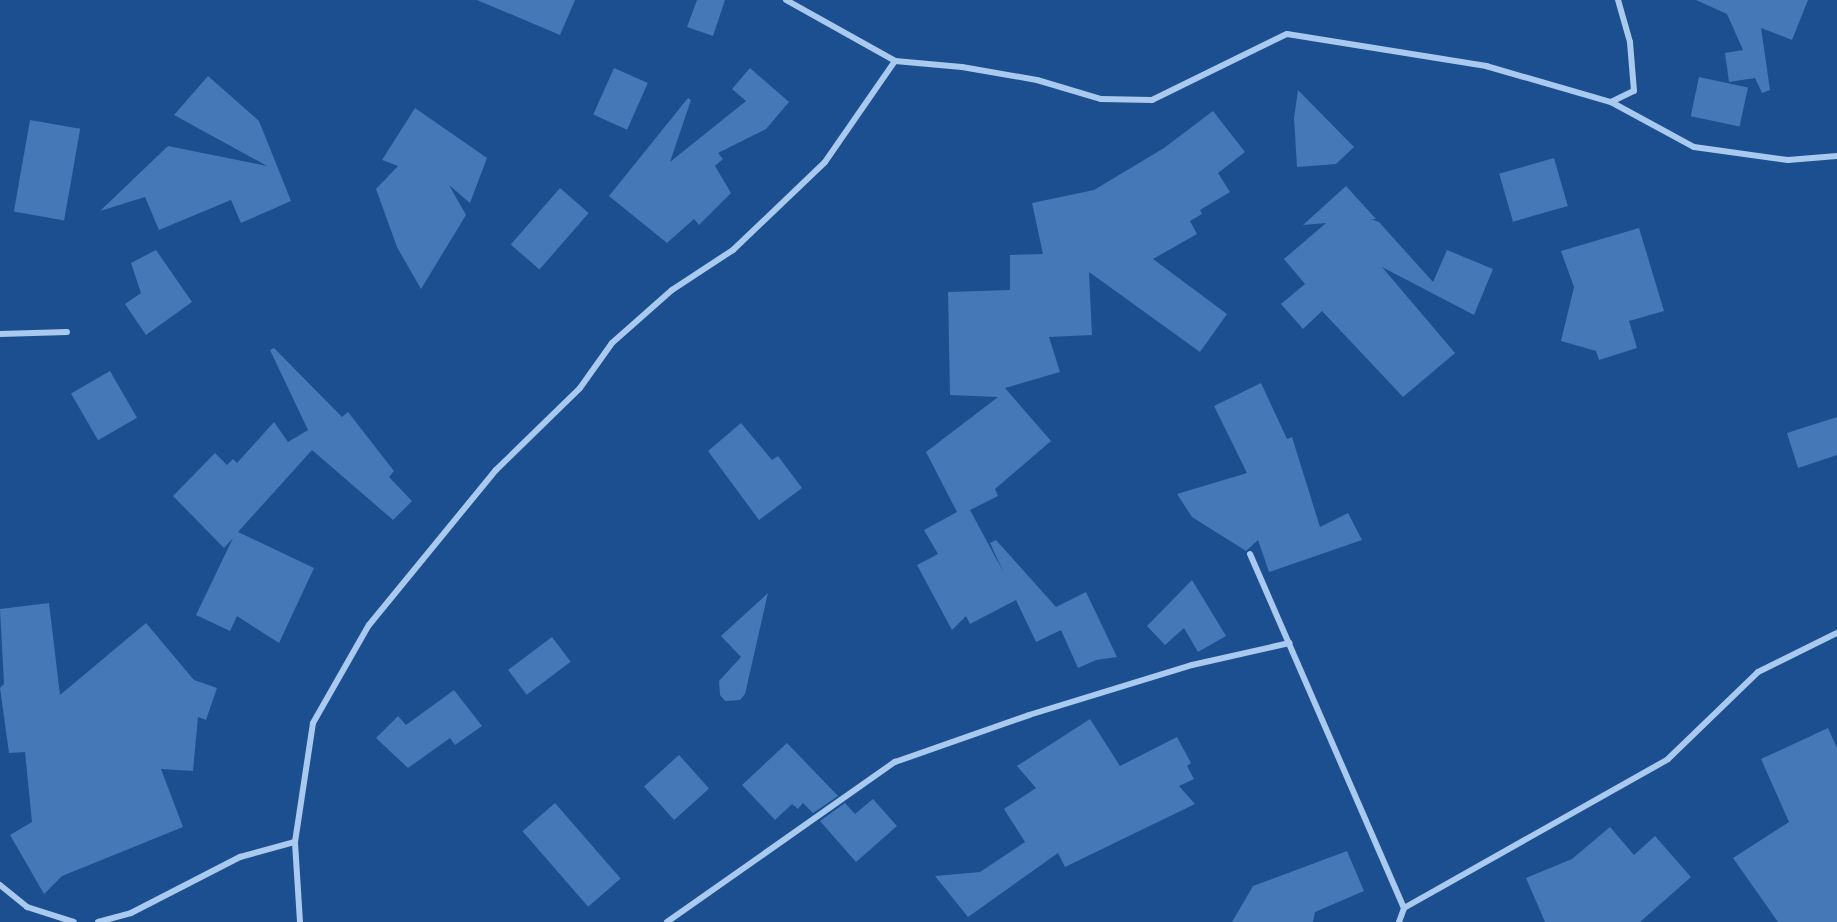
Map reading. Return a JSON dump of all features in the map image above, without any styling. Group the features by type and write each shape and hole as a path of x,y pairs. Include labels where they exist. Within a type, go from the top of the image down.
{"street":[{"path":"786,0 895,61 1037,80 1101,99 1152,100 1287,34 1486,66 1611,102 1694,147 1788,160 1837,156"},
{"path":"1611,102 1634,91 1630,42 1618,0"},
{"path":"300,922 295,842 313,723 369,625 496,470 580,388 612,344 672,290 733,250 825,162 895,61"},
{"path":"0,334 67,332"},
{"path":"1250,554 1404,908"},
{"path":"1399,922 1404,908 1668,759 1758,672 1837,633"},
{"path":"668,922 895,762 1029,715 1192,665 1290,642"},
{"path":"98,922 131,913 240,857 295,842"},
{"path":"0,885 27,907 74,922"}],"building":[{"path":"477,0 575,0 560,35"},
{"path":"697,0 725,0 713,36 687,27"},
{"path":"1696,0 1808,0 1792,40 1761,28 1770,90 1762,93 1755,78 1729,82 1725,53 1743,50 1727,14"},
{"path":"614,68 648,83 627,130 593,115"},
{"path":"750,68 789,102 766,129 718,153 723,159 715,166 731,193 699,225 694,219 667,243 609,196 688,98 691,100 670,162 746,101 732,89"},
{"path":"208,76 259,121 291,201 241,223 231,200 159,230 145,197 100,211 168,146 267,166 174,115"},
{"path":"1699,77 1748,87 1740,127 1691,116"},
{"path":"1298,90 1354,147 1336,164 1297,167 1294,118"},
{"path":"415,108 487,158 470,203 449,185 466,215 421,289 397,247 376,189 398,166 382,160"},
{"path":"1213,111 1245,152 1218,173 1230,192 1200,210 1202,214 1190,221 1197,234 1153,259 1227,314 1200,352 1089,272 1092,335 1049,337 1060,372 1005,388 1051,441 995,489 998,496 970,510 1004,573 990,543 996,540 1056,607 1086,592 1117,657 1096,660 1078,668 1061,630 1036,642 1016,600 970,624 966,616 952,630 917,565 938,554 924,530 957,512 926,452 998,397 950,395 948,292 1010,290 1010,255 1043,254 1032,203 1094,190 1164,148"},
{"path":"30,120 80,129 64,220 14,212"},
{"path":"1554,158 1568,206 1513,222 1499,174"},
{"path":"1346,186 1376,219 1371,219 1379,222 1433,282 1447,250 1493,269 1474,315 1382,267 1455,353 1403,397 1322,311 1303,329 1281,304 1305,284 1284,259 1326,223 1303,225"},
{"path":"560,188 589,213 539,270 511,245"},
{"path":"1639,228 1664,311 1629,321 1637,348 1599,360 1596,351 1561,341 1574,287 1561,251"},
{"path":"156,250 192,302 146,335 125,304 141,293 131,263"},
{"path":"274,348 342,417 348,412 394,471 389,477 412,501 393,520 312,450 238,532 314,568 279,643 237,616 230,631 196,615 233,538 224,548 173,496 215,453 227,465 233,459 237,463 274,422 288,442 308,430 270,350"},
{"path":"110,371 137,418 98,440 71,394"},
{"path":"1261,383 1287,439 1292,437 1320,527 1348,513 1362,540 1269,572 1258,540 1246,551 1192,517 1177,494 1247,473 1214,406"},
{"path":"1837,417 1837,455 1798,468 1787,433"},
{"path":"741,423 772,460 778,456 802,488 759,520 708,451"},
{"path":"1192,580 1226,636 1198,652 1184,628 1165,645 1147,626"},
{"path":"768,593 745,694 740,700 725,701 720,695 719,681 741,657 721,636"},
{"path":"49,603 60,695 146,623 194,680 217,688 206,720 198,717 193,771 161,769 183,827 62,876 44,894 10,835 32,822 25,752 9,753 0,688 4,684 0,609"},
{"path":"552,637 571,662 527,695 508,670"},
{"path":"454,690 482,726 455,745 450,738 408,768 376,738 398,716 406,725"},
{"path":"1090,719 1120,766 1177,737 1191,763 1187,766 1194,779 1179,786 1195,804 1065,867 1058,853 968,917 935,876 980,872 1025,842 1004,809 1036,788 1017,766"},
{"path":"1828,728 1837,748 1837,922 1778,922 1733,858 1789,822 1761,759"},
{"path":"787,743 838,796 813,813 803,803 798,809 792,804 775,820 742,785"},
{"path":"679,755 709,788 674,820 644,786"},
{"path":"873,799 897,826 856,862 820,821 845,803 855,814"},
{"path":"555,803 621,878 588,907 523,831"},
{"path":"1610,827 1634,855 1655,836 1691,877 1640,922 1545,922 1526,878 1572,859"},
{"path":"1347,851 1364,891 1315,912 1313,922 1232,922 1253,886"}]}
